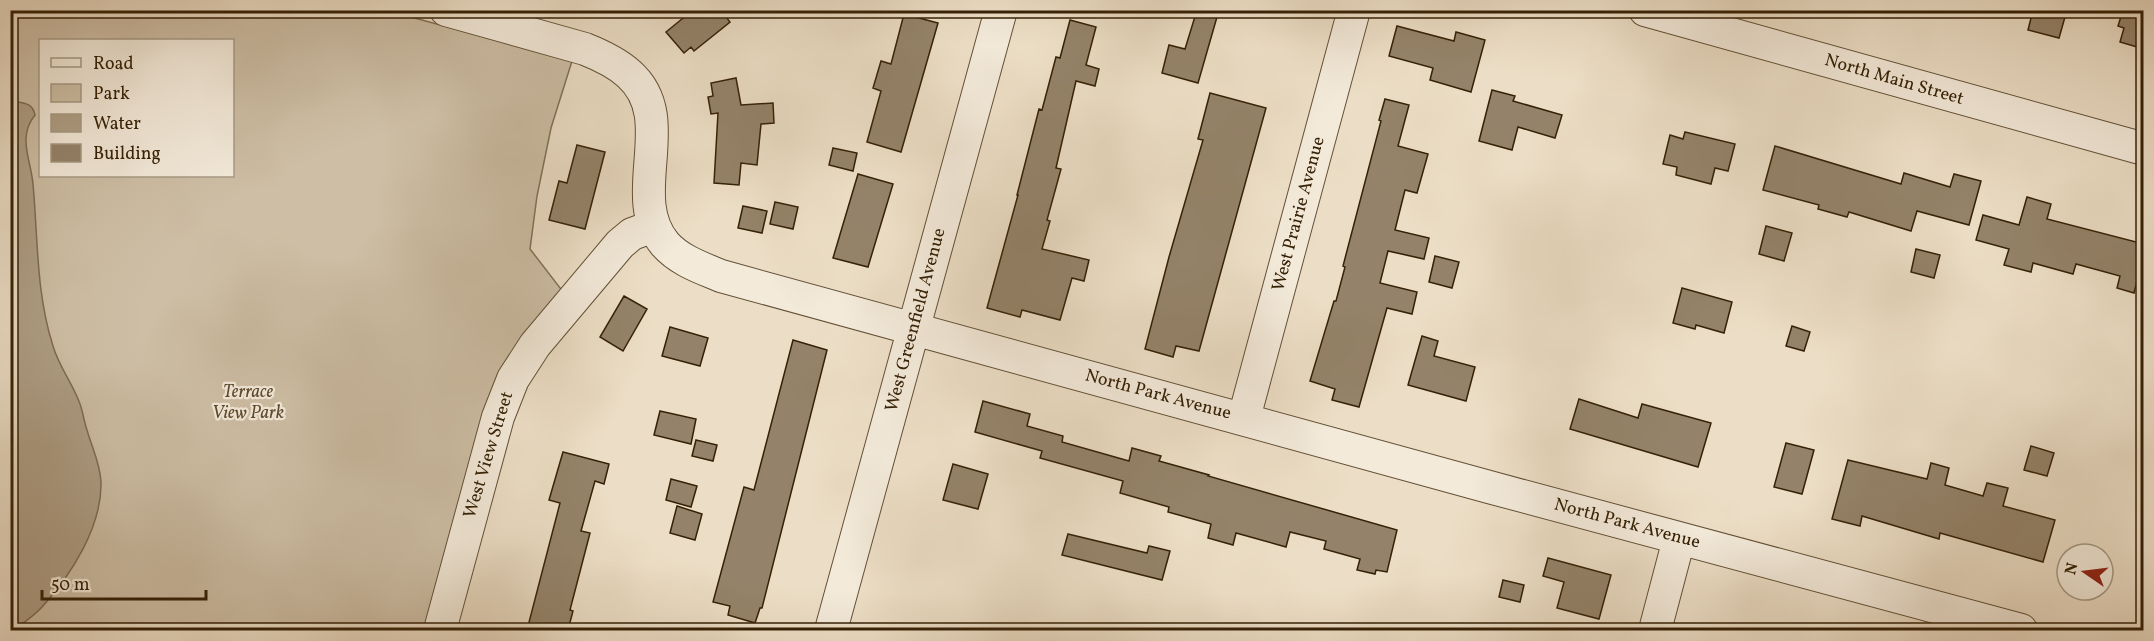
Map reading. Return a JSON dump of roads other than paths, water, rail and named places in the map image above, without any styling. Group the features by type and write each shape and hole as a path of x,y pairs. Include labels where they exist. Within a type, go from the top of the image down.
{"street":[{"name":"North Park Avenue","path":"446,10 585,49 605,58 629,74 645,96 651,117 648,200 654,226 666,245 682,258 700,268 913,329 1679,539 2021,630"},
{"name":"West Greenfield Avenue","path":"831,630 1000,10"},
{"name":"West Prairie Avenue","path":"1244,418 1354,10"},
{"name":"North Main Street","path":"1645,10 2144,149"},
{"name":"West View Street","path":"440,630 498,417 513,379 535,345 620,244 632,234 654,226"},
{"path":"1655,630 1679,539"}],"water":[{"path":"10,103 29,105 35,115 27,132 26,149 33,184 38,266 47,326 56,354 80,404 101,482 96,516 74,565 39,610 11,630"}],"park label":[{"name":"Terrace View Park","path":"248,402"}]}
